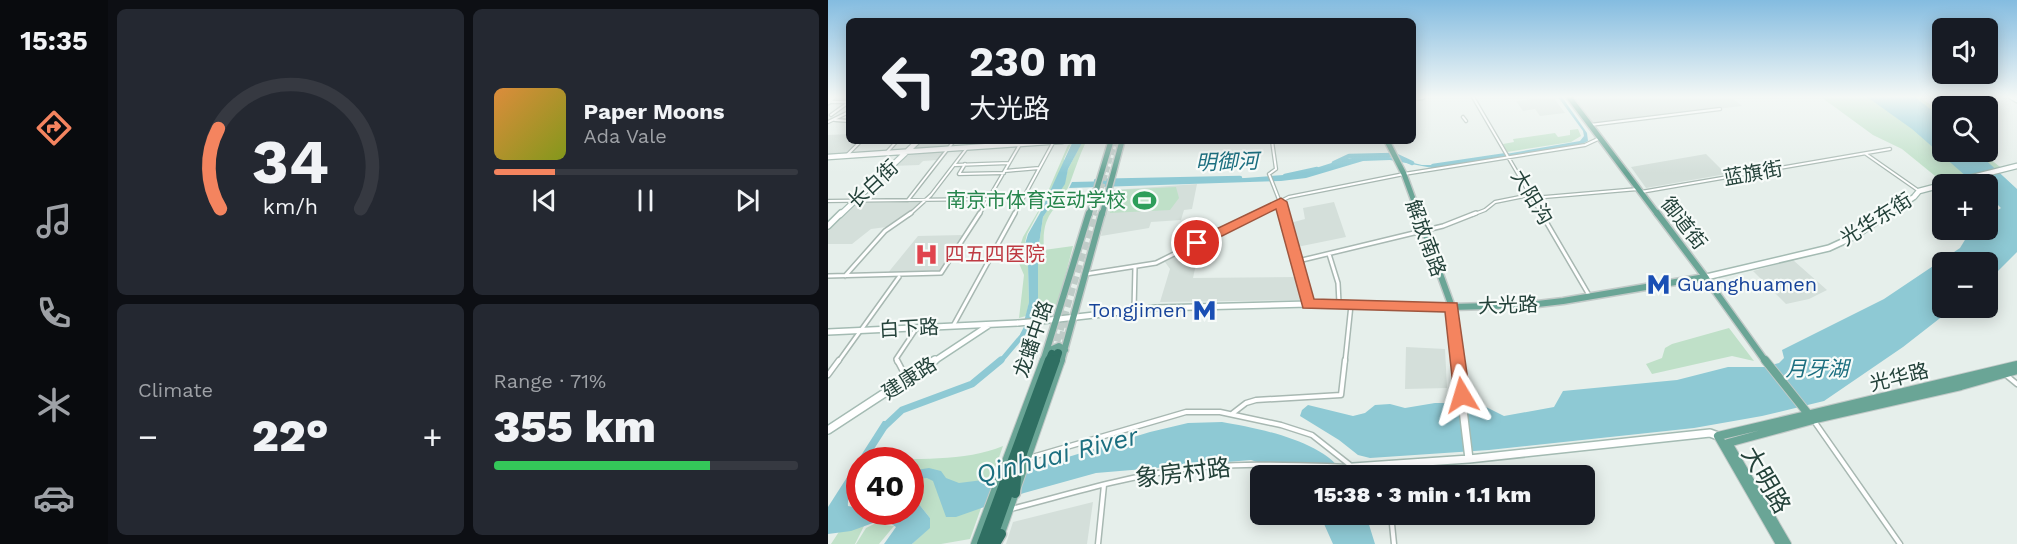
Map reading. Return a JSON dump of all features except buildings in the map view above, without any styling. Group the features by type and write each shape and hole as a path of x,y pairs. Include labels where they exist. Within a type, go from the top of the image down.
{"highway":[{"path":"990,544 1056,352"},
{"path":"978,542 1003,502 1016,467"}],"main road":[{"name":"御道街","path":"1588,122 1758,351 1811,417"},
{"name":"龙蟠中路","path":"1056,352 1058,319 1110,144"},
{"name":"龙蟠中路","path":"1016,467 1056,352 1074,317 1121,144"},
{"path":"1109,148 1121,144"},
{"path":"1393,152 1404,174"},
{"path":"1069,281 1077,283 1084,277"},
{"path":"1658,287 1705,277"},
{"name":"光华路","path":"2003,372 2017,365"},
{"name":"光华路","path":"1718,436 2017,370"},
{"name":"大明路","path":"1787,544 1728,443 1811,417"},
{"name":"大明路","path":"1718,436 1780,544"},
{"path":"998,541 1003,502"}],"street":[{"name":"大阳沟","path":"1488,122 1591,298"},
{"path":"1590,125 1611,122"},
{"path":"1084,277 1156,263 1289,197 1404,174 1585,145 1600,138"},
{"path":"846,156 858,144"},
{"path":"886,153 894,144"},
{"name":"长白街","path":"828,226 915,144"},
{"path":"908,200 952,144"},
{"path":"828,157 1000,144"},
{"path":"828,276 941,273 989,199 1020,144"},
{"path":"953,326 1051,144"},
{"path":"1272,144 1276,169 1269,174 1270,180 1281,202 1308,304"},
{"path":"1389,144 1393,152"},
{"path":"845,276 885,231 901,222 926,200 969,147"},
{"name":"蓝旗街","path":"1298,261 1443,226 1485,210 1495,202 1606,190 1639,191 1890,149"},
{"name":"解放南路","path":"1393,152 1404,174 1422,230 1452,307 1469,459"},
{"path":"1866,154 1919,191"},
{"path":"955,165 1009,163"},
{"path":"965,164 959,174 1039,168"},
{"name":"光华东街","path":"1987,174 2017,166"},
{"name":"光华东街","path":"1705,277 1829,248 1855,236 1914,197 1919,191 1932,188"},
{"path":"828,201 989,199"},
{"path":"1329,254 1338,283 1339,305"},
{"path":"1134,310 1135,267"},
{"path":"828,375 900,275"},
{"name":"大光路","path":"1018,323 1134,310 1308,304 1452,307 1529,305 1658,287"},
{"path":"1233,414 1246,403 1256,400 1341,395 1351,305"},
{"name":"白下路","path":"828,332 1018,323"},
{"name":"建康路","path":"828,430 989,325"},
{"path":"907,380 896,359 917,327"},
{"path":"828,363 836,363"},
{"path":"2003,372 2017,384"},
{"path":"1016,467 1186,412 1233,414 1312,435 1346,465"},
{"path":"1811,417 1900,544"},
{"name":"象房村路","path":"1378,465 1469,459 1710,433 1718,436"},
{"name":"象房村路","path":"1003,502 1192,468 1250,466"},
{"path":"1098,544 1104,484"},
{"path":"1392,525 1394,544"}],"shaded area":[{"path":"846,134 846,144 856,144 844,155 828,154 828,135"},
{"path":"915,144 951,144 938,160 923,161 919,165 892,166"},
{"path":"1706,154 1726,174 1646,188 1631,167"},
{"path":"1197,184 1192,209 1184,210 1181,220 1151,222 1149,228 1101,236 1106,206 1113,190"},
{"path":"920,202 894,226 871,229 852,244 828,244 828,231 855,203"},
{"path":"1334,202 1346,237 1297,247 1290,223 1305,219 1303,208"},
{"name":"四五四医院","path":"963,235 939,272 887,274 918,236"},
{"path":"1185,251 1196,264 1193,278 1299,277 1304,300 1160,302 1170,269 1165,262"},
{"path":"1793,260 1827,290 1809,299 1786,304 1753,271"},
{"path":"1406,347 1445,349 1447,388 1405,389"},
{"path":"1093,502 1087,544 1006,544 1013,522"}],"green space":[{"path":"1856,122 1932,122 1932,162 1994,162 2004,170 1987,174 1933,174 1902,149 1873,135"},
{"path":"1578,129 1581,136 1571,142 1507,152 1503,144 1514,142 1513,139 1555,133 1558,137 1570,135 1570,130"},
{"path":"1071,144 1064,159 1065,163 1027,234 1023,251 1028,265 1029,302 1026,316 1019,318 1024,275 1018,261 1019,249 1023,237 1043,203 1068,145"},
{"path":"1081,144 1085,144 1070,183 1051,212 1045,226 1044,237 1044,250 1073,246 1058,304 1050,313 1038,315 1038,251 1043,217 1064,184 1068,169"},
{"name":"南京市体育运动学校","path":"1176,187 1179,198 1170,210 1110,213 1109,202 1119,190"},
{"path":"1729,328 1754,361 1732,356 1652,374 1646,364 1662,358 1665,348 1672,344"},
{"path":"1003,446 970,539 941,544 912,544 930,527 930,518 924,510 924,459 973,455"},
{"path":"846,521 846,525 864,525 855,544 831,544"},
{"path":"872,525 894,526 879,544 856,544 866,528"}],"water":[{"name":"明御河","path":"1577,122 1580,122 1587,133 1588,141 1582,144 1438,169 1390,160 1363,161 1306,178 1281,181 1069,188 1072,182 1245,178 1297,174 1344,159 1368,156 1385,156 1422,165 1443,165 1580,141 1584,136"},
{"name":"月牙湖","path":"1903,122 1932,122 1932,146 1912,129"},
{"path":"1072,144 1081,144 1068,169 1065,184 1043,217 1038,251 1038,315 1036,321 1024,322 1029,302 1028,265 1023,251 1028,234"},
{"name":"月牙湖","path":"1950,162 1988,162 2017,189 2017,252 1998,271 1998,252 1954,252 1965,240 1998,240 1998,210 2001,208 1998,205 1998,174 1964,174"},
{"name":"月牙湖","path":"1932,267 1932,318 1940,318 1903,347 1824,401 1762,416 1694,428 1489,450 1370,458 1358,455 1339,440 1300,416 1302,410 1308,405 1353,416 1365,413 1375,405 1390,404 1405,408 1435,403 1478,403 1504,416 1554,407 1563,391 1677,380 1728,367 1764,367 1779,363 1784,358 1782,350 1884,299"},
{"path":"883,421 892,421 875,447 866,447"},
{"path":"1222,422 1271,432 1307,445 1336,465 1266,465 1251,460 1096,473 1024,493 956,517 946,517 933,481 924,478 924,469 929,468 941,471 946,478 959,483 983,480 1188,423"},
{"path":"846,479 846,525 868,525 851,531 828,534 828,507"},
{"path":"924,510 930,518 930,528 912,544 884,544 896,527 893,525 924,525"},
{"path":"1324,525 1369,525 1375,544 1333,544"}],"waterway":[{"name":"明御河","path":"1334,163 1349,156 1393,155"},
{"name":"明御河","path":"1433,166 1507,155"},
{"name":"明御河","path":"1397,156 1412,163"},
{"name":"明御河","path":"1285,176 1317,169"},
{"name":"明御河","path":"1096,181 1240,178"},
{"path":"1000,362 1022,336 1031,319"},
{"path":"885,426 902,410 972,384 1001,360"}],"tunnel":[{"path":"1093,215 1114,144"},
{"path":"1053,353 1094,213"},
{"path":"1059,351 1068,317"}],"place":[{"name":"南京市体育运动学校","path":"1144,200"},
{"name":"四五四医院","path":"927,254"},
{"name":"Guanghuamen","path":"1659,284"},
{"name":"Tongjimen","path":"1205,310"}],"route":[{"path":"1197,243 1281,202 1308,304 1452,307 1462,395"}],"water label":[{"name":"Qinhuai River","path":"1057,455"}]}
